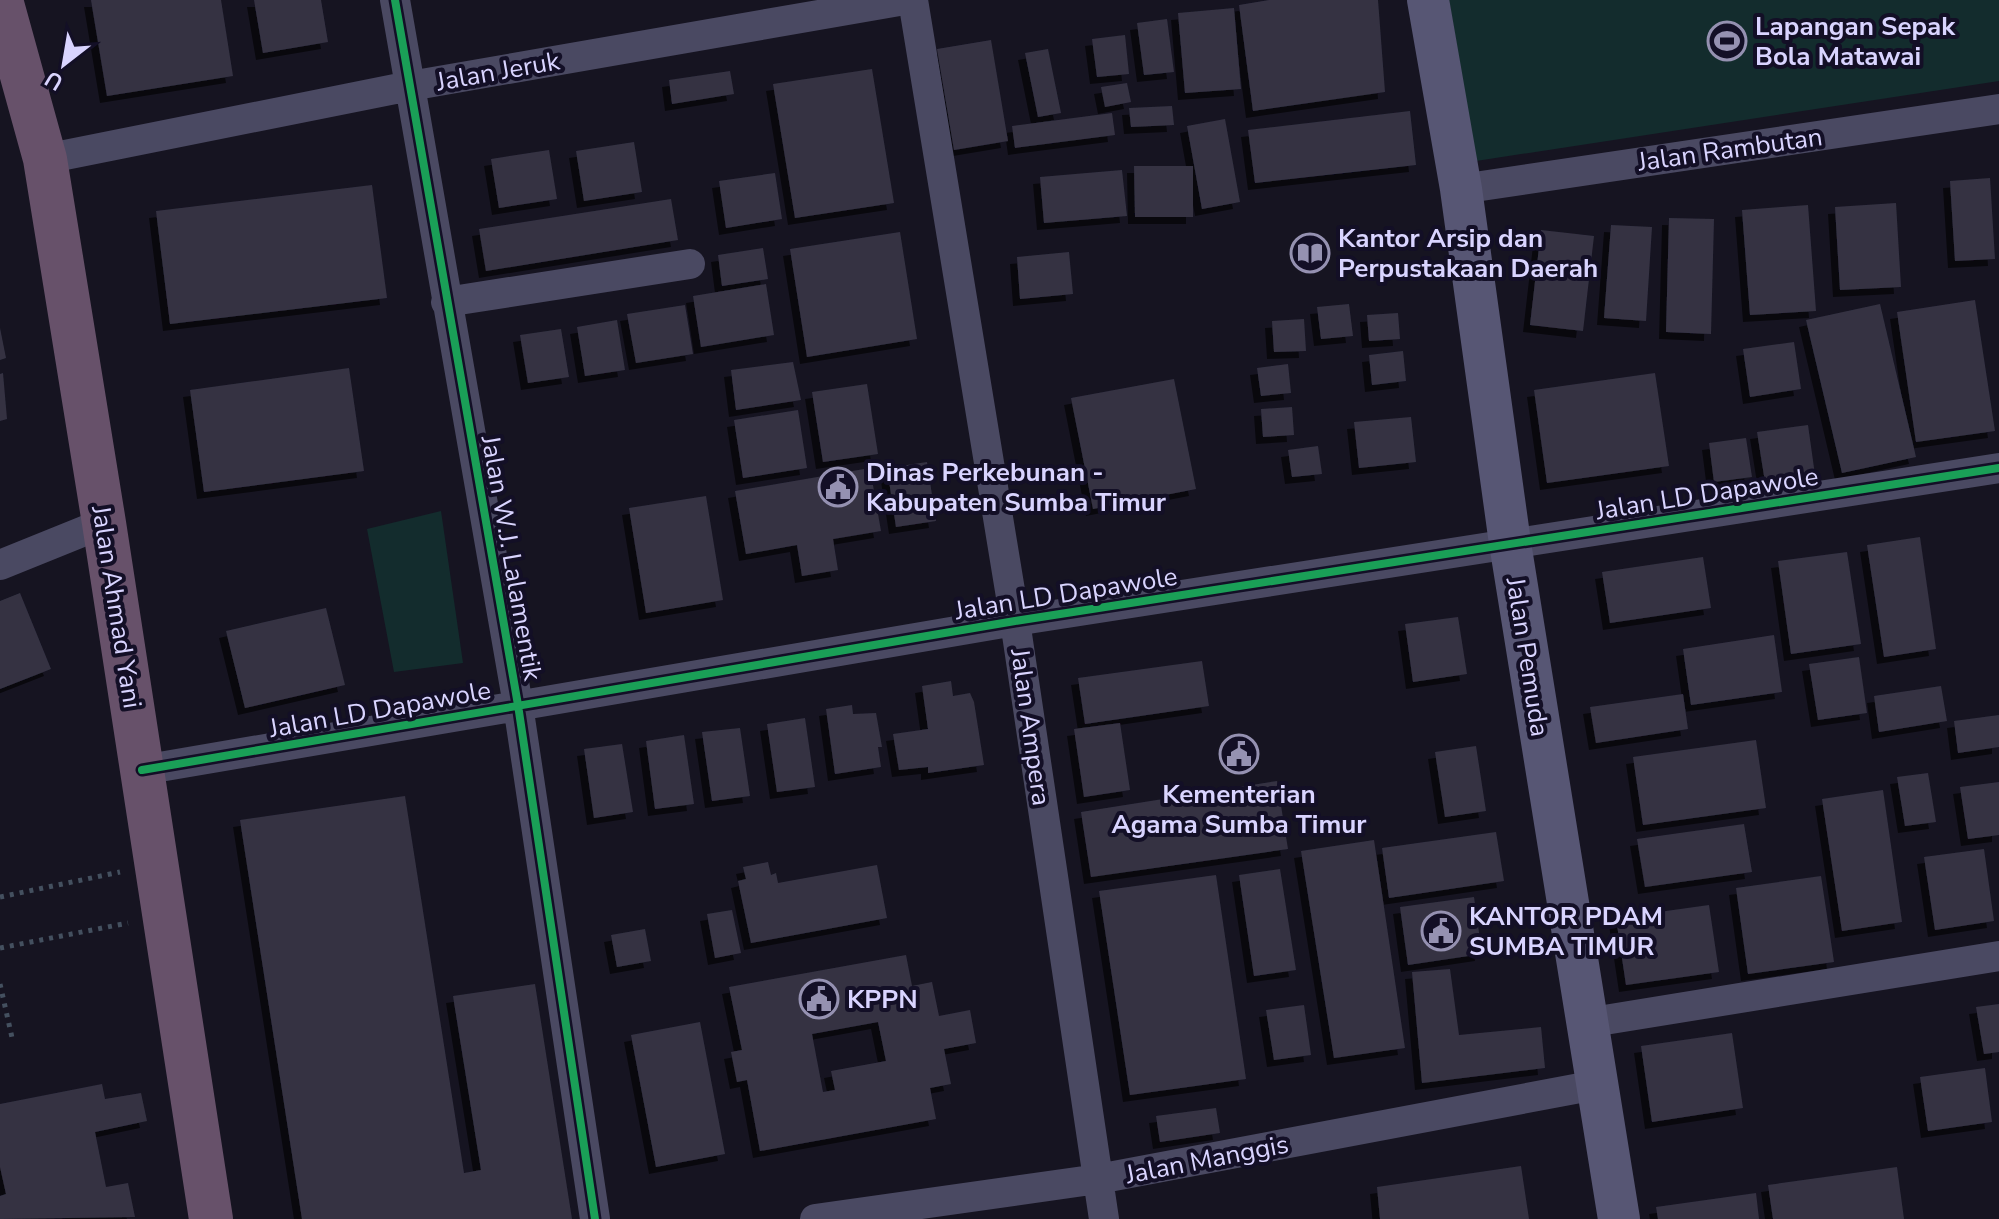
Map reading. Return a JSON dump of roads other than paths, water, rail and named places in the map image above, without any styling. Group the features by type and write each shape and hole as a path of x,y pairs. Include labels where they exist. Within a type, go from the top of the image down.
{"highway":[{"name":"Jalan Ahmad Yani","path":"1,0 45,159 211,1219"}],"street":[{"name":"Jalan W.J. Lalamentik","path":"395,0 518,705 595,1219"},
{"name":"Jalan Jeruk","path":"45,159 410,86 905,0"},
{"name":"Jalan Ampera","path":"913,0 1015,621 1104,1219"},
{"name":"Jalan Pemuda","path":"1428,0 1461,189 1510,543 1619,1219"},
{"name":"Jalan Rambutan","path":"1461,189 1999,109"},
{"path":"446,302 690,264"},
{"name":"Jalan LD Dapawole","path":"142,770 1015,621 1999,468"},
{"path":"0,565 104,523"},
{"path":"1586,1023 1999,956"},
{"name":"Jalan Manggis","path":"815,1219 1098,1179 1596,1085"}],"place":[{"name":"Lapangan Sepak Bola Matawai","path":"1727,41"},
{"name":"Kantor Arsip dan Perpustakaan Daerah","path":"1310,253"},
{"name":"Dinas Perkebunan - Kabupaten Sumba Timur","path":"838,487"},
{"name":"Kementerian Agama Sumba Timur","path":"1239,754"},
{"name":"KANTOR PDAM SUMBA TIMUR","path":"1441,931"},
{"name":"KPPN","path":"819,999"}]}
